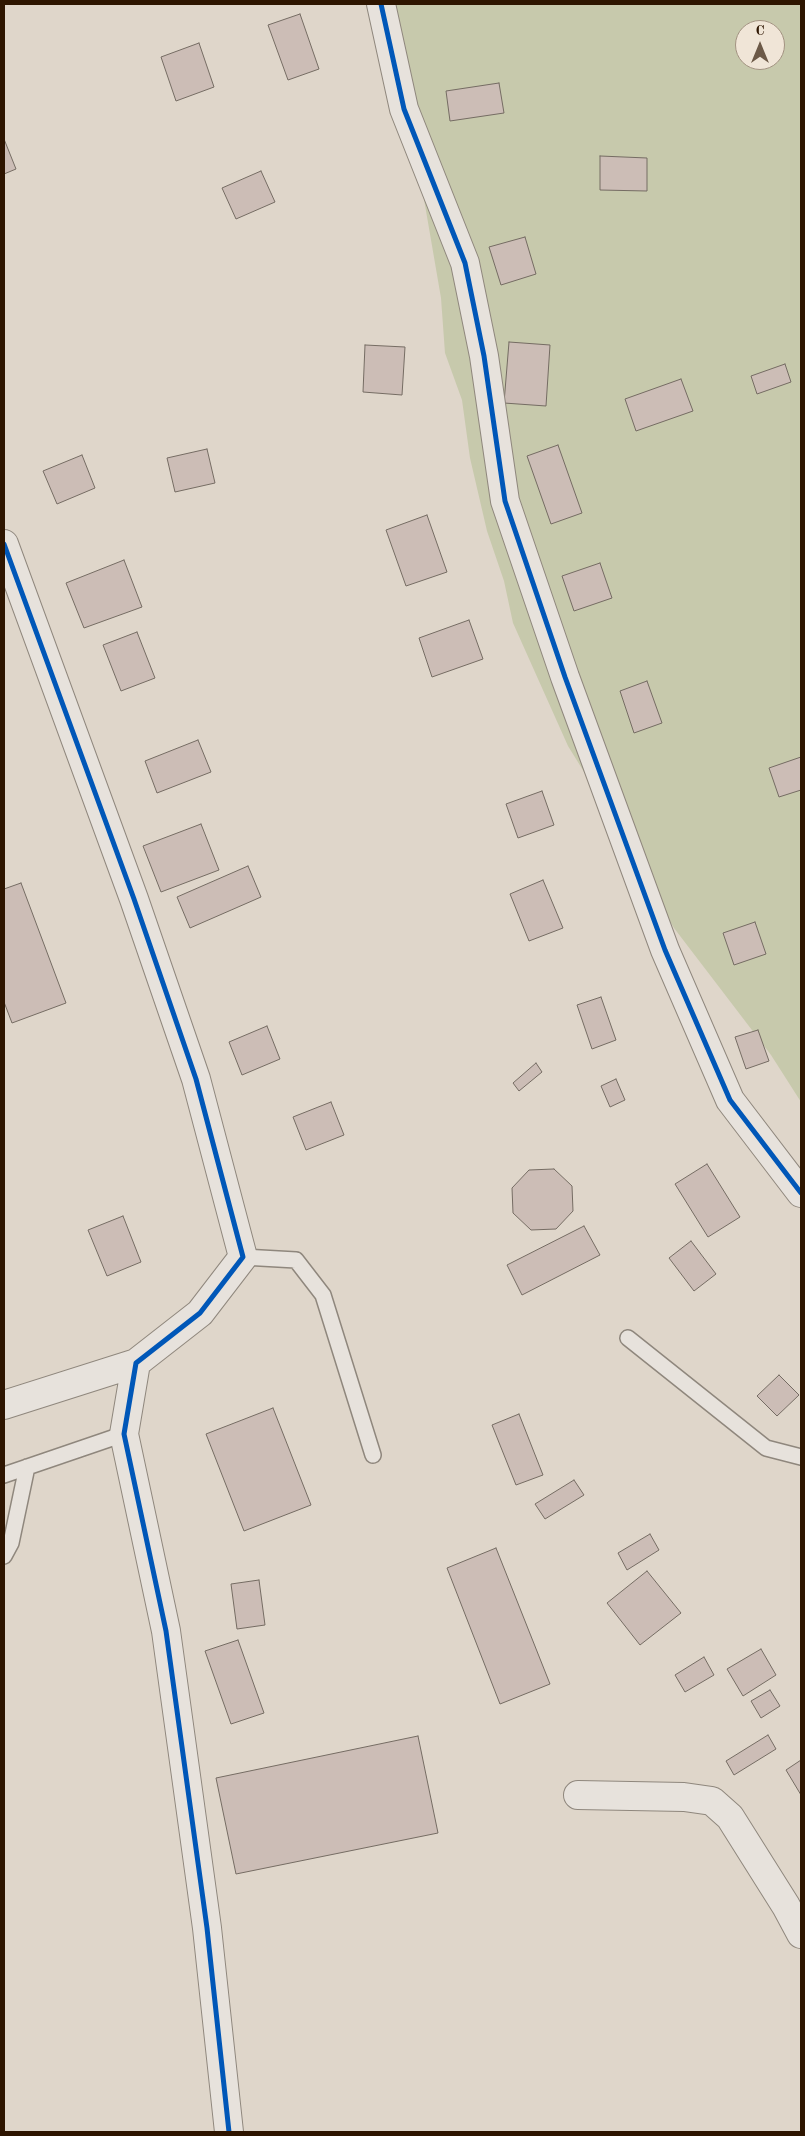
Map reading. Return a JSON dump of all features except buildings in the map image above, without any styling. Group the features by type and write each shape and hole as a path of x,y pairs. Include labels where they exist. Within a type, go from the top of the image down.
{"street":[{"path":"381,4 404,109 465,262 484,356 506,500 565,677 665,950 730,1100 801,1193"},
{"path":"4,544 134,899 193,1070 243,1257 200,1313 136,1363 4,1405"},
{"path":"136,1363 124,1434 166,1631 207,1928 229,2132"},
{"path":"578,1795 684,1797 712,1801 730,1817 786,1906 801,1934"}],"lane":[{"path":"243,1257 296,1260 324,1295 373,1455"},
{"path":"628,1338 766,1448 801,1456"},
{"path":"4,1475 124,1434"},
{"path":"4,1556 11,1542 27,1467"}],"green space":[{"path":"377,4 801,4 801,1102 771,1055 674,928 568,746 513,623 504,581 487,531 470,458 462,400 445,353 441,298 420,176"}],"cycle path":[{"path":"381,4 404,109 465,263 484,356 505,501 565,677 665,950 730,1100 801,1193"},
{"path":"4,544 134,899 196,1079 243,1257 200,1313 136,1363 124,1434 166,1631 207,1928 229,2132"}]}
